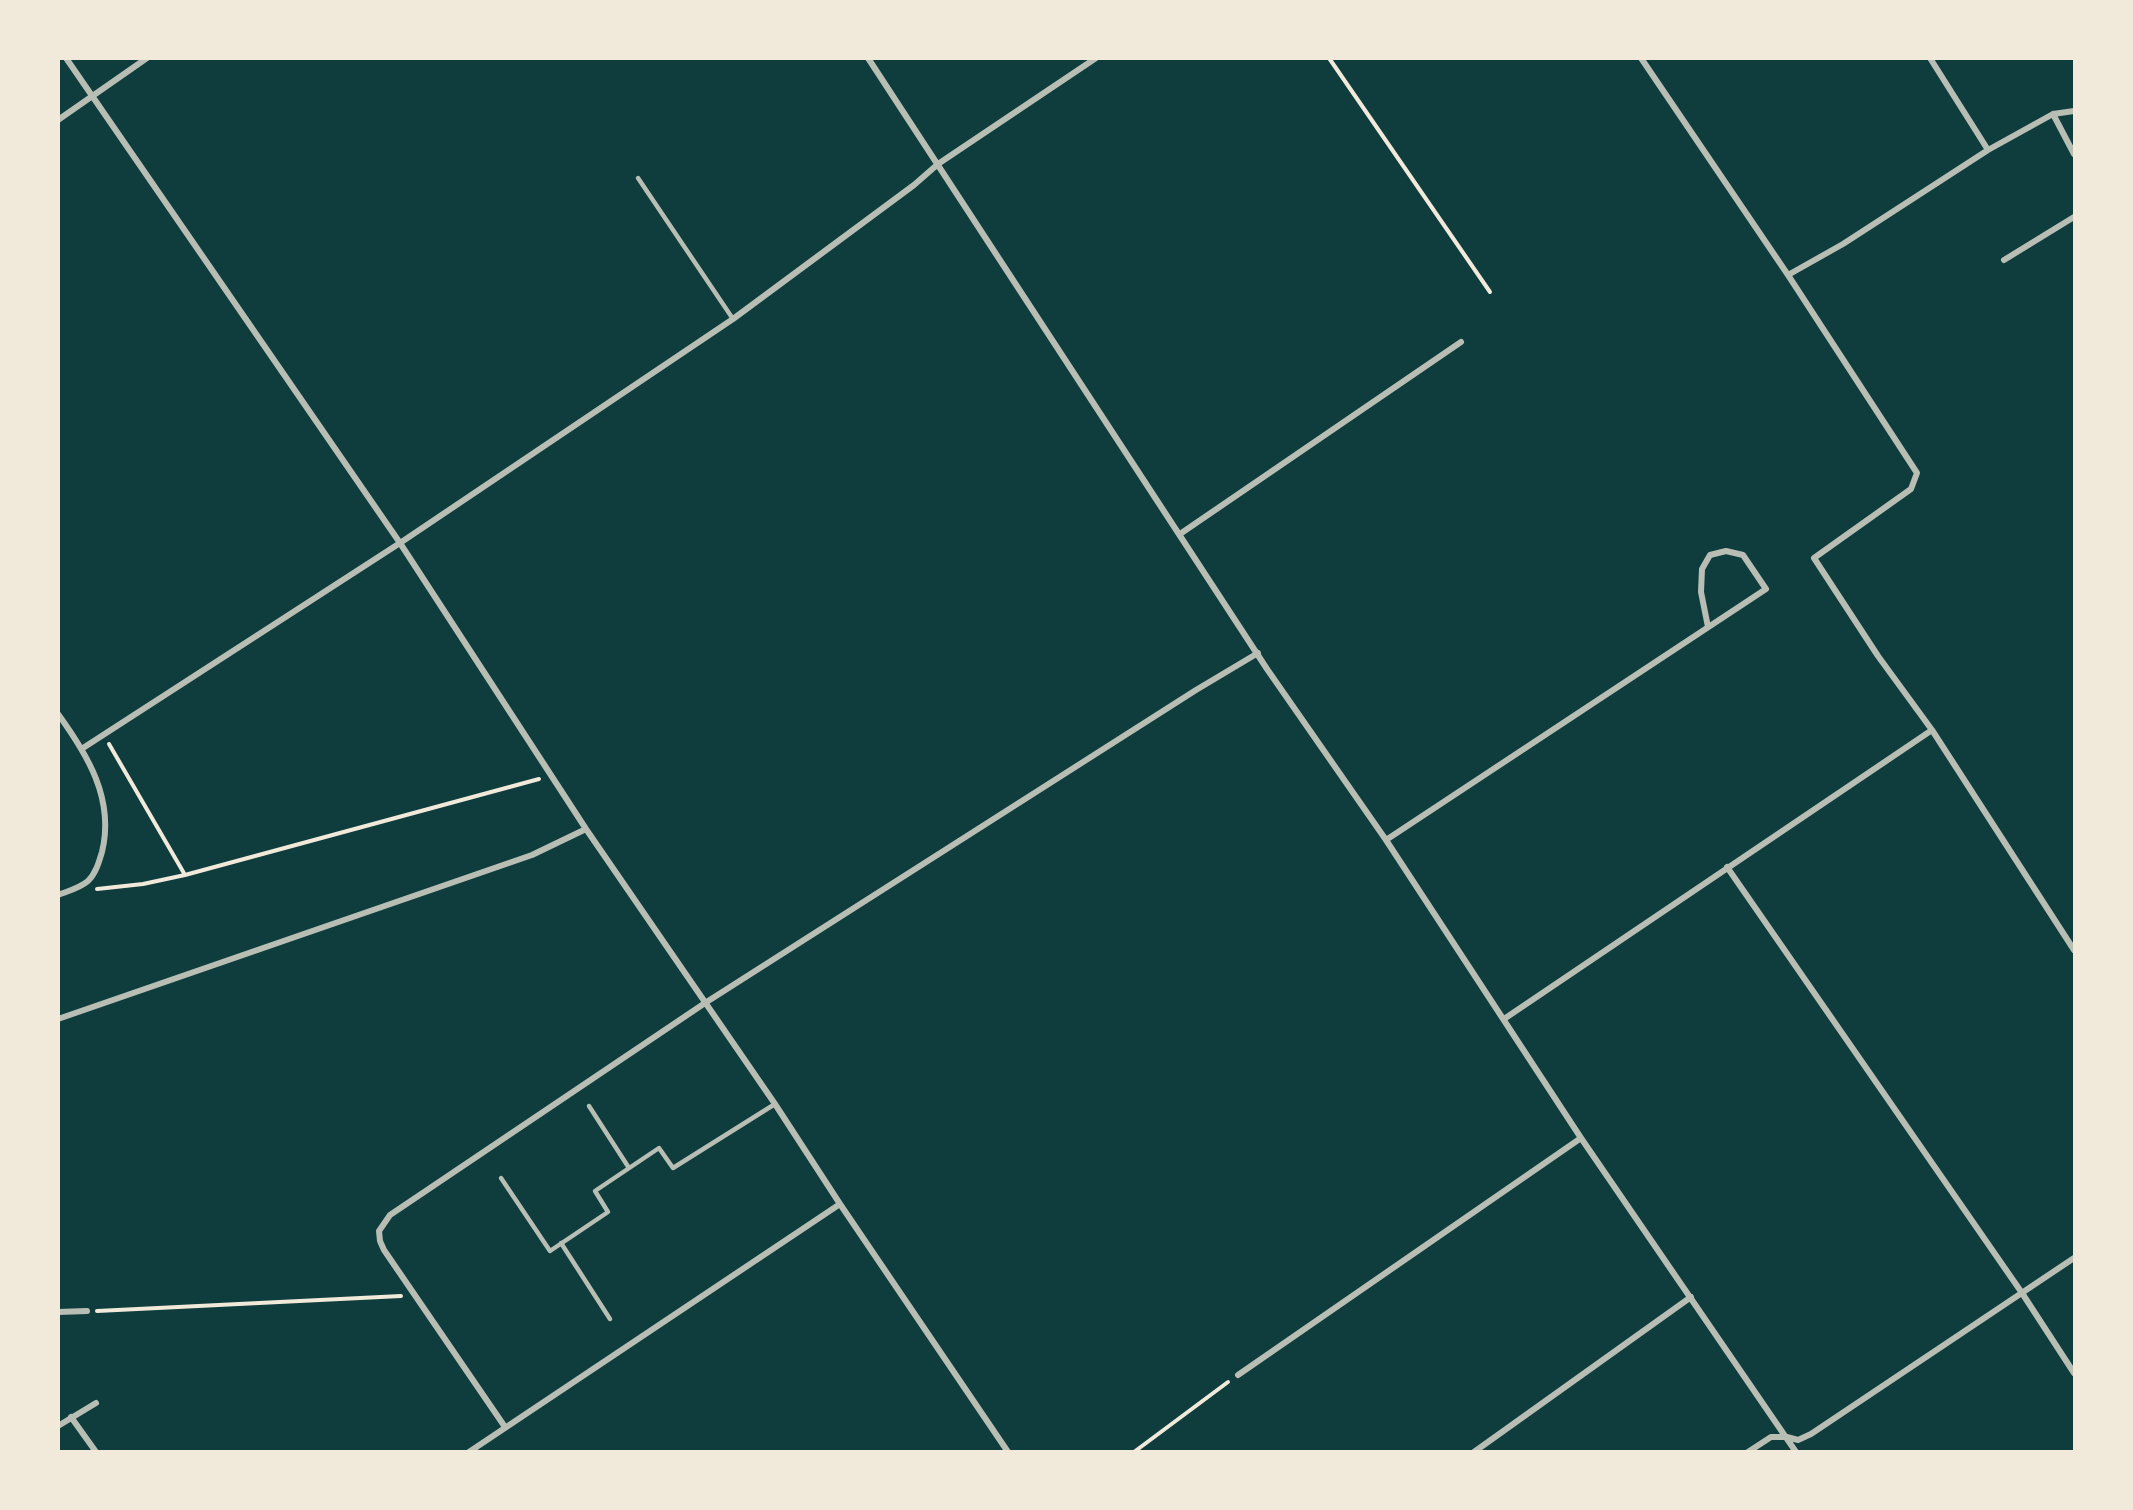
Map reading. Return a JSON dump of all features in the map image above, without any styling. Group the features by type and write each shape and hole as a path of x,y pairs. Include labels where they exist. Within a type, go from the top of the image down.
{"street":[{"path":"66,58 400,543 586,829 775,1104 1008,1452"},
{"path":"58,120 147,58"},
{"path":"868,58 1267,669 1386,840 1581,1138 1796,1452"},
{"path":"83,748 400,543 733,319 914,185 938,164 1096,58"},
{"path":"1930,58 1988,150"},
{"path":"1644,60 1917,473 1911,489 1814,558 1878,656 1932,730 2074,950"},
{"path":"1788,275 1843,244 1988,150 2053,114 2074,111"},
{"path":"2053,114 2074,154"},
{"path":"2004,260 2074,217"},
{"path":"1180,534 1461,342"},
{"path":"1386,840 1766,589 1743,555 1726,551 1710,555 1702,569 1701,592 1708,627"},
{"path":"505,1427 384,1250 379,1231 390,1215 705,1004 1196,690 1258,653"},
{"path":"58,714 83,748 105,808 106,828 97,867 85,883 58,896"},
{"path":"1504,1019 1932,730"},
{"path":"58,1019 532,855 586,829"},
{"path":"1727,867 2022,1293 2074,1373"},
{"path":"1238,1375 1581,1138"},
{"path":"469,1452 840,1204"},
{"path":"1748,1452 1772,1437 1798,1440 1811,1434 2074,1258"},
{"path":"1474,1452 1691,1297"},
{"path":"58,1312 87,1311"},
{"path":"58,1426 96,1403"},
{"path":"71,1417 96,1452"}],"lane":[{"path":"638,178 733,319"},
{"path":"501,1178 550,1251 608,1212 595,1191 659,1148 673,1168 775,1104"},
{"path":"589,1106 629,1168"},
{"path":"561,1243 610,1319"}],"path":[{"path":"1329,58 1490,292"},
{"path":"104,736 185,875"},
{"path":"85,883 96,890 143,884 185,875 551,776"},
{"path":"87,1311 416,1295"},
{"path":"1134,1452 1238,1375"}]}
